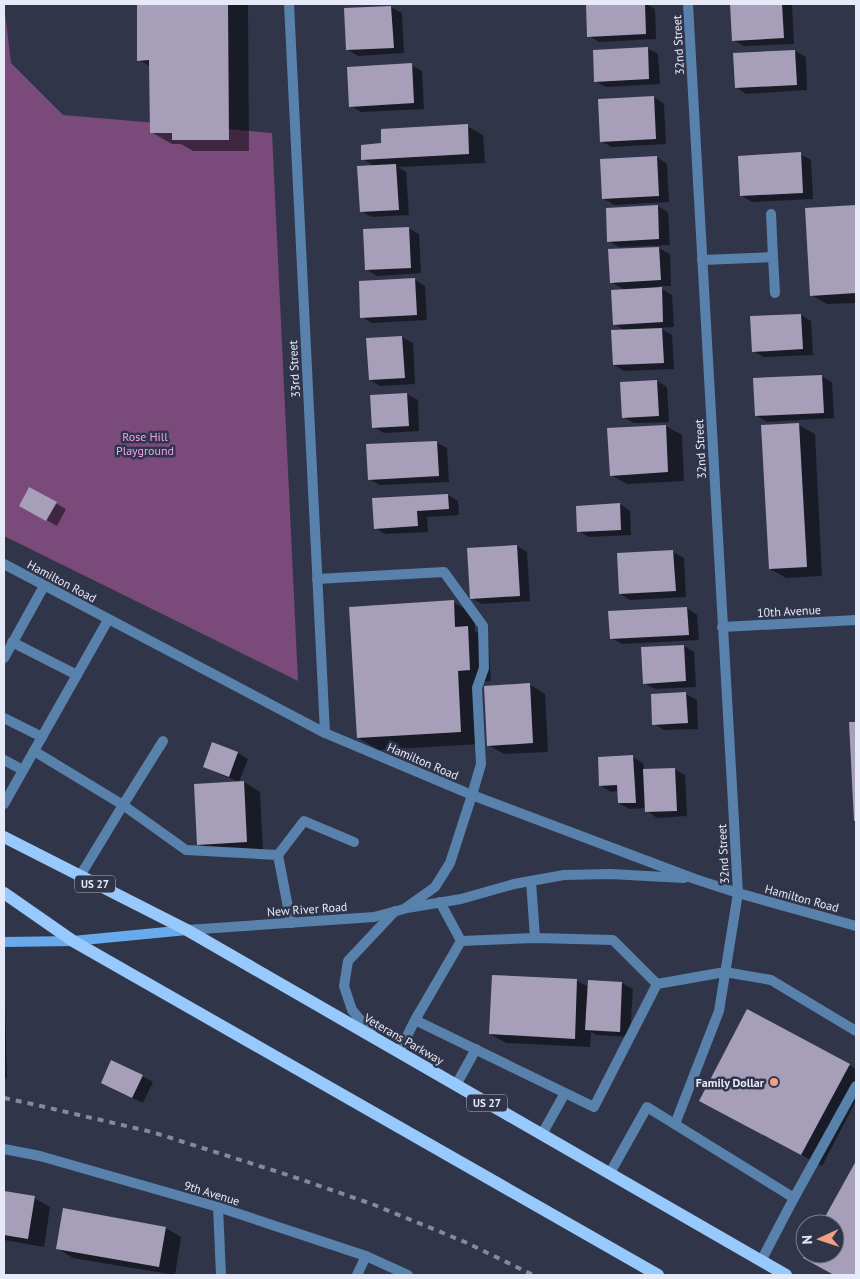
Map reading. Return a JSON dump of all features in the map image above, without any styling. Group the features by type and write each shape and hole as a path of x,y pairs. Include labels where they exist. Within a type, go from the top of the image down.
{"main road":[{"name":"Veterans Parkway","path":"4,837 187,930 786,1275"},
{"path":"4,893 74,941 658,1275"},
{"name":"New River Road","path":"4,942 74,941 187,930"}],"street":[{"name":"33rd Street","path":"289,4 325,733"},
{"name":"32nd Street","path":"675,1124 719,1011 738,894 688,4"},
{"path":"770,214 776,293"},
{"path":"702,260 773,257"},
{"name":"Hamilton Road","path":"4,564 325,733 472,796 738,894 856,926"},
{"name":"New River Road","path":"187,930 374,917 399,910 435,887 450,863 481,764 477,688 484,668 483,626 444,572 317,579"},
{"path":"4,658 44,586"},
{"path":"4,801 108,620"},
{"name":"10th Avenue","path":"722,628 856,620"},
{"path":"12,642 77,675"},
{"path":"4,718 42,737"},
{"path":"80,876 163,740"},
{"path":"34,751 123,805 186,850 278,855"},
{"path":"4,760 23,770"},
{"path":"291,923 278,855 304,821 354,842"},
{"path":"376,1039 352,1010 344,986 348,960 399,910 461,899 514,884 564,875 610,874 695,879"},
{"path":"531,881 536,938"},
{"path":"440,902 461,941"},
{"path":"461,941 536,938 613,940 657,984"},
{"path":"399,1052 415,1020 461,941"},
{"path":"657,984 725,972 771,980 856,1031"},
{"path":"415,1020 594,1107 657,984"},
{"path":"456,1085 476,1049"},
{"path":"761,1261 856,1086"},
{"path":"542,1134 565,1093"},
{"path":"610,1173 647,1107 794,1198"},
{"name":"9th Avenue","path":"4,1149 40,1156 218,1207 366,1256 408,1275"},
{"path":"218,1207 221,1275"},
{"path":"357,1275 366,1256"}],"green space":[{"name":"Rose Hill Playground","path":"4,4 11,63 63,115 272,133 298,681 4,536"}],"building":[{"path":"228,4 229,140 172,140 172,133 150,133 149,60 137,61 137,5"},
{"path":"586,4 645,4 646,34 587,37"},
{"path":"730,4 782,4 784,38 732,41"},
{"path":"391,6 394,48 346,50 344,8"},
{"path":"648,47 649,79 594,82 593,50"},
{"path":"795,50 797,85 735,88 733,53"},
{"path":"412,63 414,103 349,107 347,67"},
{"path":"654,96 656,139 600,142 598,99"},
{"path":"468,124 469,154 361,160 361,145 381,143 381,129"},
{"path":"801,152 803,193 740,196 738,156"},
{"path":"657,156 659,196 602,199 600,159"},
{"path":"396,164 399,210 360,212 357,166"},
{"path":"658,205 659,239 607,242 606,208"},
{"path":"856,205 856,293 810,296 805,208"},
{"path":"409,227 411,268 365,270 363,229"},
{"path":"659,247 661,280 610,283 608,249"},
{"path":"415,278 417,315 360,318 359,281"},
{"path":"662,287 663,322 613,325 611,290"},
{"path":"801,314 803,349 752,352 750,316"},
{"path":"662,328 664,363 613,365 611,330"},
{"path":"402,336 405,378 369,380 366,338"},
{"path":"822,375 824,413 755,416 753,378"},
{"path":"657,380 659,416 622,418 620,382"},
{"path":"407,393 409,426 372,428 370,395"},
{"path":"799,423 807,567 769,569 761,425"},
{"path":"666,425 668,472 610,476 607,428"},
{"path":"437,441 439,476 368,480 366,444"},
{"path":"29,487 57,502 46,521 19,506"},
{"path":"448,494 449,509 417,511 418,526 374,529 372,498"},
{"path":"620,503 621,530 577,532 576,506"},
{"path":"517,545 520,596 470,599 467,548"},
{"path":"673,550 676,591 619,594 617,553"},
{"path":"454,600 455,627 468,626 470,670 458,671 461,732 357,738 349,607"},
{"path":"687,607 689,635 610,639 608,611"},
{"path":"684,645 686,681 643,684 641,647"},
{"path":"530,683 533,743 487,746 484,686"},
{"path":"686,692 688,723 652,725 651,694"},
{"path":"849,722 856,722 856,821 854,821"},
{"path":"212,742 238,752 229,777 203,767"},
{"path":"633,755 636,803 618,803 617,785 599,786 598,757"},
{"path":"675,768 677,811 645,812 643,769"},
{"path":"244,781 247,842 197,845 194,784"},
{"path":"492,975 577,979 575,1039 489,1034"},
{"path":"588,980 622,982 620,1032 585,1030"},
{"name":"Family Dollar","path":"747,1009 850,1064 801,1155 699,1101"},
{"path":"111,1060 143,1075 132,1098 101,1083"},
{"path":"856,1161 856,1275 834,1275 814,1264 845,1264 845,1214 827,1214"},
{"path":"4,1191 35,1196 28,1239 4,1235"},
{"path":"63,1208 166,1227 159,1267 56,1249"}],"railway":[{"path":"4,1098 152,1132 288,1175 372,1204 465,1242 533,1275"}],"place":[{"name":"Family Dollar","path":"774,1082"}]}
